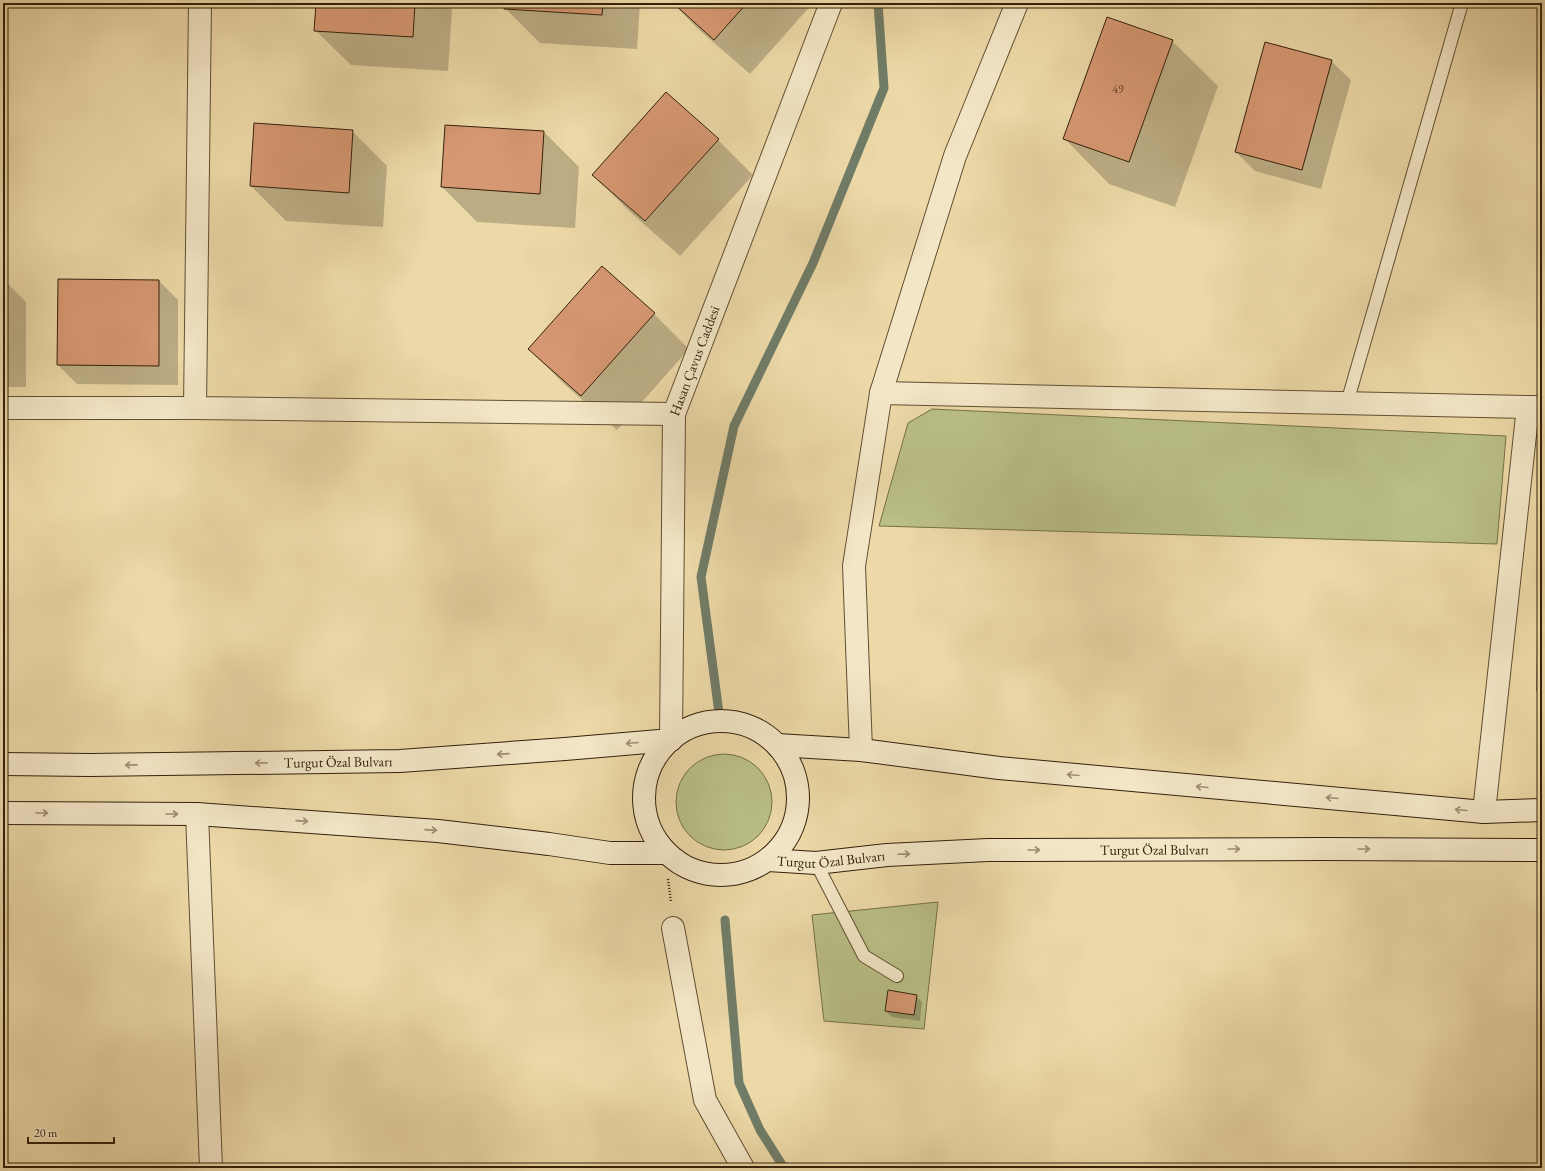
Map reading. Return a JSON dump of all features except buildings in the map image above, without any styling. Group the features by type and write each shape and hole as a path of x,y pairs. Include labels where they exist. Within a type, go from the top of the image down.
{"street":[{"path":"195,408 200,3"},
{"name":"Hasan Çavus Caddesi","path":"671,740 674,414 831,3"},
{"path":"861,750 854,566 881,393 955,156 1017,3"},
{"path":"881,393 1535,407 1484,812"},
{"path":"3,408 195,408 674,414"},
{"name":"Turgut Özal Bulvarı","path":"713,722 736,723 758,731 777,745 791,766 798,791 796,817 786,840 768,860 749,870 741,872 727,875 704,874 684,866 666,853 651,832 644,808 646,783 655,759 671,740 691,728 713,722"},
{"name":"Turgut Özal Bulvarı","path":"3,764 90,765 400,761 671,740"},
{"path":"777,745 861,750 999,768 1484,812 1542,810"},
{"path":"3,812 197,814 438,831 610,852 666,853"},
{"path":"197,814 211,1168"},
{"name":"Turgut Özal Bulvarı","path":"768,860 816,863 887,855 988,850 1542,850"},
{"path":"673,928 705,1100 743,1168"}],"lane":[{"path":"1346,403 1462,3"},
{"path":"816,863 864,956 897,976"}],"path":[{"path":"666,853 673,928"}],"green space":[{"path":"932,409 1506,436 1497,544 879,526 908,423"},
{"path":"724,754 742,757 758,768 769,784 772,802 769,820 758,836 742,847 724,850 706,847 690,836 679,820 676,802 679,784 690,768 706,757"},
{"path":"938,902 924,1029 824,1021 812,915"}],"waterway":[{"path":"719,713 701,577 734,426 813,263 884,88 878,3"},
{"path":"725,920 739,1083 760,1130 784,1168"}]}
